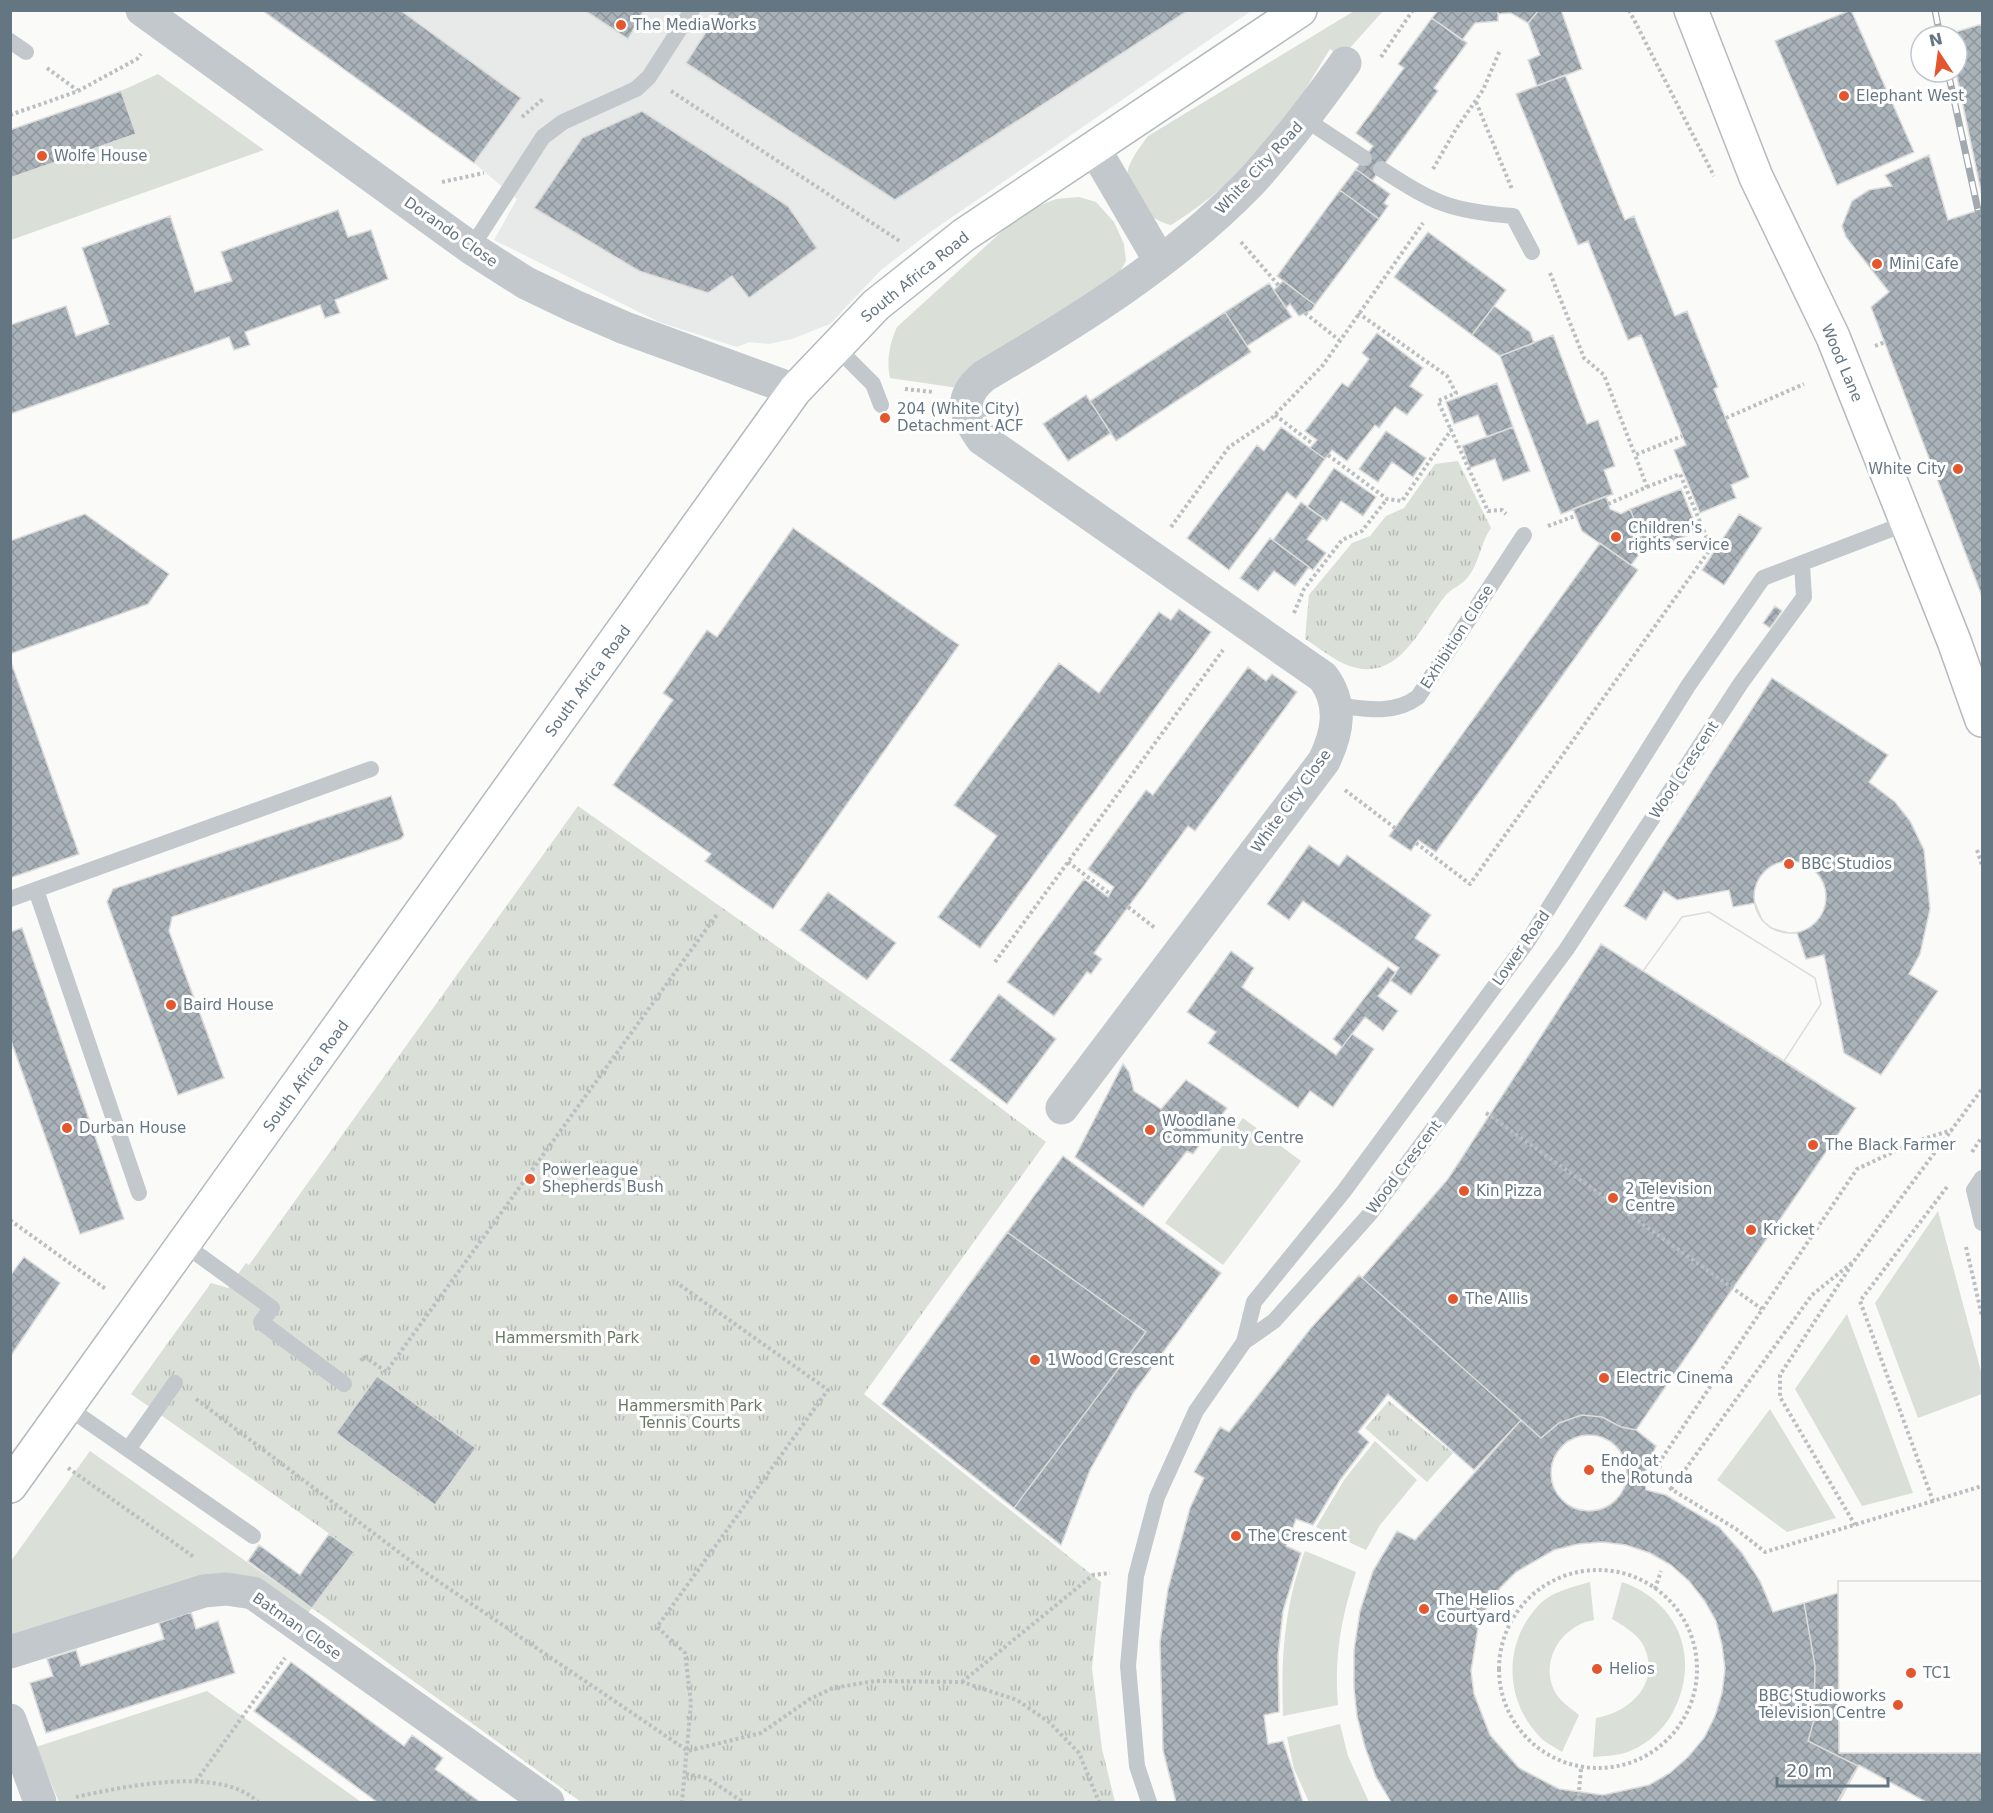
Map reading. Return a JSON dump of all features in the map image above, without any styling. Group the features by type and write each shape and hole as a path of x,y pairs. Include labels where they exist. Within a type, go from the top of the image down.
{"street":[{"name":"Dorando Close","path":"142,10 471,248 526,283 625,328 795,390"},
{"name":"South Africa Road","path":"10,1486 185,1245 795,390 834,346 876,305 964,235 1300,10"},
{"name":"Wood Lane","path":"1691,10 1756,177 1833,337 1954,640 1983,720"},
{"name":"White City Road","path":"966,401 972,386 984,376 1050,337 1160,261 1216,215 1249,183 1305,119 1345,63"},
{"path":"1094,148 1160,261"},
{"name":"White City Close","path":"966,401 968,419 982,439 1323,677 1332,690 1336,705 1335,738 1318,769 1062,1108"},
{"name":"Batman Close","path":"10,1652 204,1591 226,1589 253,1593 548,1803"},
{"path":"10,1720 55,1801"}],"lane":[{"path":"471,248 543,137 563,122 636,89 649,77 692,10"},
{"path":"10,41 26,52"},
{"path":"1305,119 1364,158"},
{"path":"1381,169 1437,203 1481,213 1513,216 1532,252"},
{"path":"834,346 873,384 881,405"},
{"name":"Lower Road","path":"1244,1342 1254,1302 1344,1191 1528,941 1688,686 1763,578 1907,523"},
{"name":"Exhibition Close","path":"1336,705 1366,708 1404,707 1419,697 1524,535"},
{"name":"Wood Crescent","path":"1149,1803 1137,1766 1128,1666 1136,1576 1157,1497 1191,1421 1244,1342 1274,1321 1369,1215 1566,950 1741,683 1804,597 1802,565"},
{"path":"10,899 370,769"},
{"path":"36,890 139,1193"},
{"path":"1983,1178 1974,1190 1983,1224"},
{"path":"185,1245 272,1308 261,1322 344,1384"},
{"path":"129,1448 175,1383"},
{"path":"67,1407 253,1536"}],"path":[{"path":"1345,63 1372,71 1413,10"},
{"path":"1629,10 1719,185"},
{"path":"10,115 78,91 137,59 145,49"},
{"path":"1419,193 1456,129 1484,90 1500,50"},
{"path":"26,52 78,91"},
{"path":"649,77 931,261"},
{"path":"1476,101 1519,206 1513,216"},
{"path":"1149,556 1229,447 1275,415 1323,365 1437,203"},
{"path":"1216,215 1280,287"},
{"path":"1532,252 1551,273 1584,358 1604,375 1647,487"},
{"path":"1305,313 1339,340"},
{"path":"1358,313 1447,376 1456,393 1438,401 1488,511 1502,510 1524,535"},
{"path":"1875,346 1885,342"},
{"path":"873,384 933,392 966,401"},
{"path":"1726,418 1804,384"},
{"path":"1275,415 1313,444"},
{"path":"1328,455 1387,499 1402,501 1450,430"},
{"path":"1635,455 1682,436"},
{"path":"1416,843 1470,884 1711,548 1680,474 1608,504"},
{"path":"1280,647 1304,589 1342,540 1362,531 1387,499"},
{"path":"995,962 1243,622"},
{"path":"1318,769 1395,828"},
{"path":"1977,850 1983,865"},
{"path":"1068,862 1110,894"},
{"path":"344,1384 364,1356 386,1372 718,913"},
{"path":"1855,1525 1780,1397 1780,1375 1854,1261 1983,1089"},
{"path":"1486,1113 1762,1309"},
{"path":"1952,1130 1917,1141 1857,1169 1658,1464 1671,1489 1736,1528 1764,1552 1983,1486"},
{"path":"1932,1501 1860,1301 1951,1182"},
{"path":"10,1220 113,1295"},
{"path":"1671,1489 1812,1295 1854,1261"},
{"path":"680,1285 828,1390 657,1627 685,1653 691,1703 682,1803"},
{"path":"175,1383 429,1575 688,1751 761,1733 810,1699 833,1688 875,1681 962,1682 1017,1700 1049,1722 1079,1754 1099,1803"},
{"path":"67,1467 217,1574 226,1589"},
{"path":"1697,1513 1701,1507"},
{"path":"1584,1570 1616,1571 1645,1581 1672,1602 1690,1630 1697,1663 1694,1696 1679,1726 1655,1750 1625,1765 1581,1769 1558,1760 1531,1742 1510,1717 1500,1687 1499,1655 1508,1624 1527,1598 1553,1580 1584,1570"},
{"path":"1655,1589 1661,1571"},
{"path":"962,1682 1093,1575 1116,1572"},
{"path":"196,1781 304,1631"},
{"path":"1578,1803 1581,1769"},
{"path":"686,1774 707,1778 742,1803"},
{"path":"55,1801 159,1782 196,1781 228,1787 258,1803"}],"shaded area":[{"path":"262,11 1251,11 929,233 881,270 830,324 792,339 769,344 750,342 737,347 659,322 494,240 517,199 474,163"}],"green space":[{"path":"1354,11 1383,11 1341,58 1330,49 1289,116 1250,162 1220,190 1171,225 1156,219 1143,209 1132,195 1127,173 1134,156 1148,136"},
{"path":"158,74 264,150 11,240 10,178 136,134 121,91"},
{"path":"1079,197 1096,202 1114,222 1124,244 1126,261 1118,275 958,388 890,378 889,352 897,327 1010,224 1036,207 1056,199"},
{"path":"1458,461 1491,528 1468,577 1447,594 1410,645 1387,664 1373,669 1350,666 1305,639 1309,595 1352,543 1370,536 1386,516 1404,508 1435,464"},
{"name":"Hammersmith Park","path":"578,806 924,1050 1046,1142 864,1394 1101,1582 1092,1668 1102,1749 1115,1802 581,1802 312,1608 354,1551 131,1394 211,1283 228,1288 246,1263 249,1265"},
{"path":"1243,1118 1301,1161 1223,1265 1165,1223"},
{"path":"1938,1211 1982,1375 1982,1394 1918,1418 1875,1303"},
{"path":"1847,1314 1913,1493 1862,1506 1795,1389"},
{"path":"1389,1401 1453,1453 1427,1482 1365,1428"},
{"path":"1770,1409 1836,1518 1787,1532 1717,1480"},
{"path":"1375,1441 1417,1480 1380,1525 1366,1550 1316,1527 1344,1480"},
{"path":"90,1451 312,1608 303,1619 250,1582 11,1638 11,1561"},
{"path":"1305,1551 1356,1572 1340,1638 1337,1670 1338,1705 1283,1716 1285,1632 1292,1592"},
{"path":"1590,1582 1594,1620 1583,1623 1564,1636 1557,1645 1550,1665 1550,1677 1555,1692 1579,1715 1562,1752 1539,1736 1528,1722 1520,1706 1514,1689 1512,1672 1514,1655 1518,1638 1526,1622 1542,1602 1562,1591"},
{"path":"1622,1582 1642,1591 1658,1603 1671,1618 1684,1652 1685,1672 1681,1692 1673,1712 1655,1735 1637,1748 1625,1753 1593,1757 1596,1718 1609,1715 1632,1701 1646,1681 1649,1669 1648,1657 1642,1643 1632,1632 1612,1619"},
{"path":"207,1691 361,1802 59,1802 36,1747"},
{"path":"1340,1724 1348,1756 1369,1802 1309,1802 1294,1769 1287,1737"}],"building":[{"path":"262,10 400,10 521,98 474,163"},
{"name":"The MediaWorks","path":"584,10 644,10 628,39"},
{"path":"720,10 1189,10 895,200 686,63"},
{"path":"1438,10 1498,10 1498,21 1475,23 1462,40 1432,18"},
{"path":"1498,10 1539,10 1528,23 1511,13 1498,14"},
{"path":"1539,10 1561,10 1582,69 1537,86 1528,60 1540,55 1528,23"},
{"name":"Elephant West","path":"1851,10 1914,152 1837,185 1775,41"},
{"path":"1432,18 1467,43 1434,88 1438,91 1372,181 1356,169 1373,146 1356,133 1404,68 1398,64"},
{"path":"1982,24 1982,196 1959,84 1969,84 1969,28"},
{"path":"1565,75 1625,220 1634,216 1675,316 1687,311 1718,387 1714,389 1749,477 1731,485 1736,498 1700,513 1674,450 1686,445 1641,335 1628,340 1588,241 1578,245 1516,94"},
{"name":"Wolfe House","path":"121,91 136,134 10,178 10,130"},
{"path":"642,111 788,206 817,248 749,298 732,276 708,293 639,271 534,208 582,138"},
{"name":"White City","path":"1929,155 1948,220 1982,209 1982,596 1871,307 1889,292 1846,237 1842,226 1852,201 1869,190 1892,186 1885,175"},
{"path":"1356,169 1390,194 1384,203 1388,206 1379,219 1340,190"},
{"path":"1340,190 1379,219 1315,305 1277,276"},
{"path":"338,210 348,237 371,230 388,279 335,300 340,313 325,318 320,305 245,332 250,345 234,350 229,337 10,414 10,325 66,306 76,336 109,324 82,248 170,216 195,292 232,281 221,252"},
{"path":"1428,232 1506,290 1472,335 1394,277"},
{"path":"1283,281 1315,305 1312,310 1299,316 1290,304 1286,308 1274,290"},
{"path":"1269,283 1292,317 1247,346 1225,312"},
{"path":"1494,306 1530,332 1534,343 1500,356 1472,335"},
{"path":"1225,312 1251,352 1116,441 1090,401"},
{"path":"1377,333 1423,368 1410,386 1423,395 1407,415 1395,407 1379,428 1375,425 1347,461 1332,450 1325,459 1310,448 1317,440 1305,431 1342,383 1348,387 1369,359 1362,353"},
{"path":"1553,335 1587,424 1598,420 1615,466 1604,470 1613,494 1561,514 1500,356"},
{"path":"1497,383 1513,427 1487,437 1478,415 1454,424 1446,402"},
{"path":"1086,395 1111,433 1068,461 1043,424"},
{"path":"1281,427 1325,459 1296,499 1287,492 1229,570 1187,538 1257,445 1264,451"},
{"path":"1513,427 1530,471 1503,481 1495,459 1470,468 1462,446"},
{"path":"1386,431 1426,458 1413,477 1392,462 1378,482 1359,469"},
{"path":"1334,468 1376,497 1363,516 1341,501 1327,521 1307,507"},
{"path":"1681,489 1698,531 1656,548 1645,547 1630,509"},
{"name":"Children's rights service","path":"1606,496 1610,509 1621,514 1630,509 1645,547 1631,565 1582,531 1573,509"},
{"path":"1301,502 1323,518 1307,539 1326,553 1313,570 1273,540"},
{"path":"85,514 169,574 148,604 10,654 10,541"},
{"path":"1739,514 1762,528 1724,585 1702,570"},
{"path":"793,528 959,645 773,909 705,861 711,854 613,785 673,700 663,693 707,630 717,637"},
{"path":"1270,538 1309,567 1295,586 1274,571 1258,591 1240,578"},
{"path":"1600,543 1638,570 1436,852 1418,840 1411,851 1389,836"},
{"path":"1775,606 1782,611 1770,628 1763,623"},
{"path":"1179,609 1211,632 980,948 938,917 997,836 954,805 1059,663 1099,693 1159,612 1171,620"},
{"path":"10,659 79,854 10,878"},
{"path":"1248,667 1266,681 1272,674 1297,692 1195,831 1188,826 1094,953 1102,959 1091,974 1087,972 1054,1016 1007,982 1084,879 1108,897 1114,887 1088,869 1146,790 1153,795"},
{"name":"BBC Studios","path":"1772,678 1888,755 1869,782 1895,802 1910,821 1924,850 1930,909 1920,954 1909,974 1938,991 1881,1075 1844,1053 1824,955 1806,959 1797,933 1771,928 1762,920 1755,903 1733,907 1729,890 1677,900 1664,891 1646,920 1624,906"},
{"name":"Baird House","path":"391,796 404,835 401,839 172,917 169,931 224,1078 178,1095 107,902 113,889"},
{"path":"1309,845 1339,866 1347,855 1431,915 1415,938 1440,955 1411,995 1390,980 1399,968 1303,901 1289,920 1267,904"},
{"path":"1790,861 1810,867 1820,877 1826,897 1820,917 1810,927 1790,933 1770,927 1760,917 1754,897 1760,877 1770,867"},
{"path":"828,892 896,943 867,980 800,930"},
{"path":"1709,912 1815,978 1821,1004 1784,1061 1836,1095 1643,971 1682,917"},
{"path":"1709,912 1815,978 1821,1004 1784,1061 1643,971 1682,917"},
{"name":"Durban House","path":"22,928 124,1219 80,1234 10,1038 10,932"},
{"name":"2 Television Centre","path":"1601,944 1856,1108 1636,1430 1621,1427 1602,1417 1582,1415 1559,1423 1541,1438 1362,1278 1448,1179"},
{"path":"1231,951 1254,968 1242,987 1336,1055 1352,1034 1374,1049 1333,1107 1310,1091 1298,1108 1208,1043 1216,1032 1187,1012"},
{"path":"1388,967 1396,973 1378,996 1398,1011 1383,1031 1365,1017 1342,1047 1333,1039"},
{"path":"999,994 1056,1039 1007,1104 950,1060"},
{"name":"Woodlane Community Centre","path":"1123,1064 1129,1072 1134,1091 1161,1109 1186,1080 1227,1108 1193,1154 1187,1151 1143,1207 1075,1157"},
{"name":"1 Wood Crescent","path":"1063,1156 1221,1273 1134,1392 1090,1470 1061,1545 882,1404"},
{"path":"1007,1232 1146,1332 1014,1508 882,1404"},
{"path":"1007,1232 1146,1332 1014,1508 882,1404"},
{"path":"24,1257 60,1283 10,1357 10,1276"},
{"name":"The Crescent","path":"1359,1275 1521,1420 1474,1470 1388,1394 1358,1432 1369,1442 1340,1480 1313,1525 1296,1519 1286,1546 1301,1553 1283,1611 1278,1656 1279,1712 1264,1715 1268,1744 1283,1741 1303,1802 1176,1802 1163,1750 1160,1642 1168,1589 1190,1508 1204,1478 1194,1472 1220,1427 1229,1432 1311,1328"},
{"path":"377,1376 476,1448 435,1505 336,1433"},
{"name":"The Helios Courtyard","path":"1582,1415 1602,1417 1621,1427 1636,1430 1656,1446 1644,1475 1646,1490 1666,1495 1719,1527 1742,1553 1760,1581 1773,1612 1804,1603 1815,1666 1814,1720 1808,1741 1858,1766 1837,1802 1391,1802 1376,1777 1365,1747 1357,1716 1354,1688 1354,1650 1360,1611 1373,1571 1397,1531 1415,1540 1521,1420 1541,1438 1559,1423","holes":["1602,1542 1626,1545 1650,1553 1671,1565 1689,1581 1704,1600 1716,1621 1722,1645 1725,1669 1722,1693 1715,1716 1704,1738 1670,1773 1649,1785 1603,1795 1559,1789 1519,1768 1490,1735 1474,1694 1471,1671 1478,1628 1487,1607 1500,1588 1516,1572 1554,1550 1578,1544"]},
{"name":"Endo at the Rotunda","path":"1589,1435 1604,1438 1616,1446 1624,1458 1627,1473 1624,1488 1616,1500 1604,1508 1589,1511 1574,1508 1562,1500 1554,1488 1551,1473 1554,1458 1562,1446 1574,1438"},
{"path":"329,1534 354,1552 312,1608 248,1561 259,1545 300,1575"},
{"name":"BBC Studioworks Television Centre","path":"1838,1581 1982,1581 1982,1802 1837,1802 1858,1766 1808,1741 1814,1720 1815,1666 1804,1603 1838,1593"},
{"name":"BBC Studioworks Television Centre","path":"1838,1581 1982,1581 1982,1753 1839,1753"},
{"path":"191,1612 196,1629 218,1621 235,1673 46,1733 30,1683 53,1676 47,1659 76,1650 81,1666 164,1639 159,1623"},
{"path":"291,1662 404,1746 412,1735 443,1758 435,1769 480,1802 377,1802 254,1711"},
{"path":"1859,1765 1926,1802 1839,1802"}],"railway":[{"path":"1935,10 1938,24"},
{"path":"1951,84 1978,210"}],"place":[{"name":"The MediaWorks","path":"621,25"},
{"name":"Elephant West","path":"1844,96"},
{"name":"Wolfe House","path":"42,156"},
{"name":"Mini Cafe","path":"1877,264"},
{"name":"204 (White City) Detachment ACF","path":"885,418"},
{"name":"White City","path":"1958,469"},
{"name":"Children's rights service","path":"1616,537"},
{"name":"BBC Studios","path":"1789,864"},
{"name":"Baird House","path":"171,1005"},
{"name":"Durban House","path":"67,1128"},
{"name":"Woodlane Community Centre","path":"1150,1130"},
{"name":"The Black Farmer","path":"1813,1145"},
{"name":"Powerleague Shepherds Bush","path":"530,1179"},
{"name":"Kin Pizza","path":"1464,1191"},
{"name":"2 Television Centre","path":"1613,1198"},
{"name":"Kricket","path":"1751,1230"},
{"name":"The Allis","path":"1453,1299"},
{"name":"1 Wood Crescent","path":"1035,1360"},
{"name":"Electric Cinema","path":"1604,1378"},
{"name":"Endo at the Rotunda","path":"1589,1470"},
{"name":"The Crescent","path":"1236,1536"},
{"name":"The Helios Courtyard","path":"1424,1609"},
{"name":"Helios","path":"1597,1669"},
{"name":"TC1","path":"1911,1673"},
{"name":"BBC Studioworks Television Centre","path":"1898,1705"}],"park label":[{"name":"Hammersmith Park Tennis Courts","path":"690,1414"}]}
